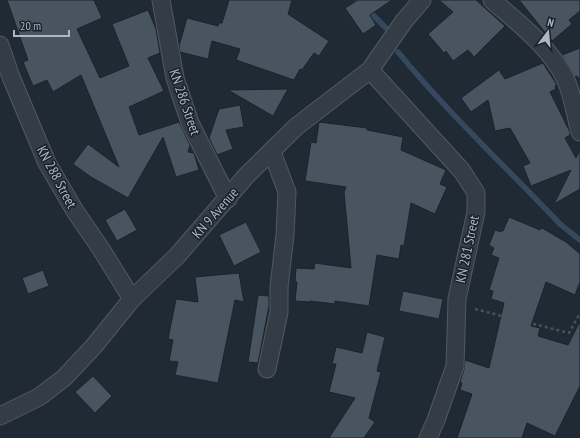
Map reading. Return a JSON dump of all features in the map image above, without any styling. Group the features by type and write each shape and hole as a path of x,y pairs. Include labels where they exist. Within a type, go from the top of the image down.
{"street":[{"name":"KN 286 Street","path":"161,0 175,78 190,123 228,199"},
{"name":"KN 9 Avenue","path":"0,416 39,397 64,378 94,346 132,299 177,256 228,199 247,175 297,126 370,70 404,21 422,0"},
{"path":"492,0 533,37 553,60 565,77 576,96 580,132"},
{"name":"KN 288 Street","path":"0,45 11,77 47,163 75,211 132,299"},
{"name":"KN 281 Street","path":"370,70 462,171 476,192 476,212 457,299 455,366 428,438"},
{"path":"267,369 279,312 279,286 285,235 287,192 272,152"}],"path":[{"path":"457,304 569,333 580,313"}],"building":[{"path":"7,0 94,0 102,18 77,29 100,78 129,66 112,24 148,10 156,29 160,53 148,58 164,91 129,107 139,135 179,122 190,145 188,152 194,153 199,170 176,177 163,137 128,198 91,177 73,164 88,144 119,167 81,75 53,92 47,80 33,86 23,62 28,60"},
{"path":"229,0 292,0 288,14 329,41 319,56 314,53 302,70 300,69 294,80 236,60 240,49 212,41 208,59 180,52 179,46 187,18 218,26 219,23 222,23"},
{"path":"358,0 392,0 370,15 376,25 363,34 345,8"},
{"path":"439,0 476,0 505,26 474,57 468,50 453,61 446,51 444,53 428,34 453,12"},
{"path":"519,0 580,0 580,11 569,20 572,24 552,41"},
{"path":"580,48 580,80 577,76 575,77 562,55"},
{"path":"543,63 557,85 555,86 556,89 550,92 570,132 570,135 565,138 576,158 580,150 580,189 554,204 571,170 531,186 523,166 530,163 510,128 495,131 488,100 471,112 461,98 499,70 505,79"},
{"path":"288,89 273,116 228,90"},
{"path":"240,105 244,127 226,130 233,149 217,155 209,138 219,109"},
{"path":"319,122 367,128 367,130 403,137 401,150 446,170 440,184 447,187 435,214 411,203 404,246 401,245 399,259 377,255 369,306 335,301 335,304 295,301 297,282 295,282 296,268 314,269 315,263 351,268 344,192 346,187 305,181 311,142 316,143"},
{"path":"125,209 137,230 117,241 105,220"},
{"path":"509,217 540,230 542,228 566,242 580,254 580,282 575,295 546,282 531,326 540,328 538,336 568,345 580,321 580,386 555,436 527,423 522,438 457,438 472,394 460,390 462,383 460,382 465,360 489,368 504,303 491,299 493,291 489,290 499,258 491,255 494,248 489,245 495,230 501,232 501,230 503,231"},
{"path":"246,222 261,252 234,266 219,235"},
{"path":"43,270 49,286 28,294 22,278"},
{"path":"239,273 244,302 235,300 218,383 175,375 178,362 169,361 173,340 168,339 176,299 198,302 195,277"},
{"path":"403,291 443,299 439,319 399,311"},
{"path":"258,295 269,296 269,306 258,363 248,362"},
{"path":"367,332 385,337 377,371 381,372 369,418 375,422 364,438 329,438 355,398 329,392 336,364 332,364 336,347 362,353"},
{"path":"93,376 112,396 95,413 75,392"}],"waterway":[{"path":"358,0 386,28"},
{"path":"398,52 417,75 478,140 560,224 580,240"}]}
